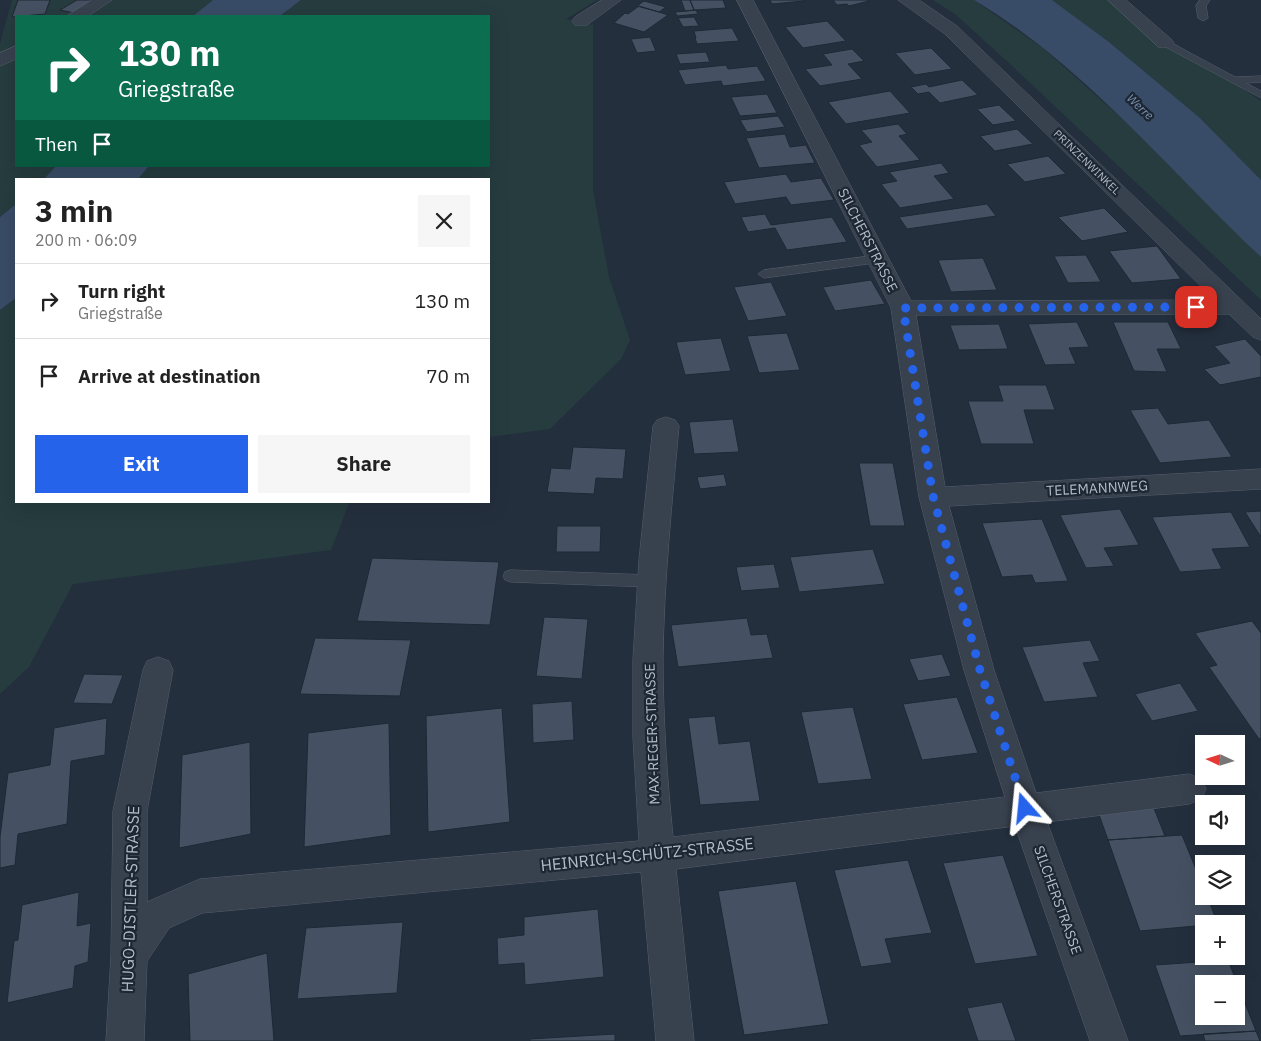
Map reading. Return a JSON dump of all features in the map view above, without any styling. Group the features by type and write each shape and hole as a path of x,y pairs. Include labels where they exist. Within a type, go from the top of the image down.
{"street":[{"path":"78,15 104,0"},
{"path":"581,22 613,0"},
{"name":"SILCHERSTRASSE","path":"745,0 903,308 933,496 980,670 1025,808 1109,1041"},
{"name":"PRINZENWINKEL","path":"906,0 925,10 950,30 1261,332"},
{"path":"1116,0 1165,43"},
{"path":"0,61 15,52"},
{"path":"903,308 1235,307"},
{"name":"MAX-REGER-STRASSE","path":"666,426 651,582 648,694 656,855 675,1041"},
{"name":"TELEMANNWEG","path":"933,496 1261,479"},
{"name":"HUGO-DISTLER-STRASSE","path":"125,1041 129,956 130,811 158,670"},
{"name":"HEINRICH-SCHÜTZ-STRASSE","path":"129,956 156,916 200,896 656,855 1189,789"}],"lane":[{"path":"1203,18 1201,6 1205,0"},
{"path":"1165,43 1261,95"},
{"path":"1235,80 1261,79"},
{"path":"764,274 878,259"},
{"path":"511,576 651,582"}],"green space":[{"path":"12,0 213,0 194,15 15,15 15,167 55,167 45,178 15,178 15,205 0,217 0,44"},
{"path":"301,0 597,0 566,19 593,25 593,190 609,277 630,340 621,359 550,429 490,437 490,178 139,178 148,167 490,167 490,15 281,15"},
{"path":"933,0 974,0 1044,49 1129,125 1261,257 1261,300 1010,64 955,14"},
{"path":"1052,0 1110,0 1261,101 1261,180 1200,118 1109,42"},
{"path":"15,299 15,503 349,503 331,550 73,584 29,667 0,694 0,310"}],"water":[{"path":"213,0 301,0 281,15 194,15"},
{"name":"Werre","path":"974,0 1052,0 1109,42 1200,118 1261,180 1261,257 1089,87 1014,26"},
{"path":"55,167 148,167 139,178 45,178"},
{"path":"15,205 15,299 0,310 0,217"}],"building":[{"path":"18,0 50,0 45,14 15,15 12,17"},
{"path":"77,0 97,0 74,13 60,10"},
{"path":"681,0 690,0 694,10 685,11"},
{"path":"690,0 723,0 726,8 694,10"},
{"path":"770,0 803,0 804,1 772,4"},
{"path":"833,0 869,1 849,6 847,4 837,5"},
{"path":"644,1 666,7 659,12 637,6"},
{"path":"639,6 668,15 644,32 614,23 625,13 628,14"},
{"path":"696,10 698,14 677,16 675,12"},
{"path":"694,17 699,26 683,27 678,18"},
{"path":"827,21 846,41 803,48 785,27"},
{"path":"732,28 739,41 697,44 694,31"},
{"path":"650,37 656,51 637,53 631,39"},
{"path":"931,48 952,69 915,75 895,53"},
{"path":"852,49 864,61 848,64 862,79 820,86 805,69 832,65 823,54"},
{"path":"706,52 710,62 680,64 676,54"},
{"path":"726,65 728,69 757,66 766,81 723,86 721,81 685,85 678,70"},
{"path":"962,80 978,95 940,103 929,92 918,94 911,87 926,84 929,87"},
{"path":"890,91 910,113 846,124 828,102"},
{"path":"767,94 777,113 740,116 731,97"},
{"path":"999,105 1016,121 993,125 977,109"},
{"path":"778,116 785,127 747,132 740,120"},
{"path":"898,124 907,134 899,136 920,160 877,167 859,145 872,142 861,130"},
{"path":"1017,129 1033,144 995,151 980,136"},
{"path":"785,134 790,147 806,145 815,163 759,168 746,138"},
{"path":"1048,156 1066,174 1025,182 1007,164"},
{"path":"941,163 949,173 934,176 954,199 900,208 881,184 897,181 889,172"},
{"path":"786,174 791,182 821,178 834,200 791,205 786,197 735,204 724,182"},
{"path":"987,204 996,216 907,229 899,217"},
{"path":"1104,208 1128,232 1082,241 1058,217"},
{"path":"765,214 771,225 832,217 847,242 787,250 775,228 748,232 741,217"},
{"path":"1157,246 1181,279 1132,283 1109,251"},
{"path":"1086,255 1101,282 1068,283 1054,256"},
{"path":"983,258 997,290 951,292 938,260"},
{"path":"871,280 885,304 835,311 823,287"},
{"path":"771,282 787,316 748,321 734,287"},
{"path":"1077,322 1089,347 1069,348 1076,364 1045,365 1028,324"},
{"path":"1113,322 1168,322 1181,349 1157,349 1167,372 1134,371"},
{"path":"999,324 1008,349 959,350 950,325"},
{"path":"787,333 800,370 759,373 747,336"},
{"path":"721,338 731,371 685,375 676,342"},
{"path":"1245,339 1261,356 1261,377 1220,385 1204,369 1230,363 1214,346"},
{"path":"998,385 1046,385 1055,410 1024,410 1034,444 981,444 968,401 1003,401"},
{"path":"1158,408 1168,424 1209,420 1232,457 1160,463 1130,410"},
{"path":"733,419 739,452 694,454 689,422"},
{"path":"573,447 626,449 623,479 596,478 594,494 547,492 551,468 570,469"},
{"path":"859,463 893,463 905,526 870,526"},
{"path":"724,474 727,486 700,489 697,477"},
{"path":"1120,509 1139,545 1104,548 1114,566 1086,568 1060,515"},
{"path":"1261,511 1261,537 1245,512"},
{"path":"1231,512 1250,547 1212,549 1222,569 1180,572 1152,517"},
{"path":"1042,519 1068,581 1035,583 1032,575 1002,577 982,523"},
{"path":"557,526 601,526 600,552 556,552"},
{"path":"873,549 885,584 799,592 790,557"},
{"path":"372,558 499,562 490,625 357,621"},
{"path":"774,564 780,588 741,591 736,567"},
{"path":"544,617 588,619 582,679 536,676"},
{"path":"747,618 751,635 767,634 773,658 678,667 671,625"},
{"path":"1252,621 1261,633 1261,738 1259,739 1209,667 1217,665 1195,633"},
{"path":"315,638 411,640 400,696 300,694"},
{"path":"1090,640 1100,661 1083,663 1098,697 1044,702 1022,647"},
{"path":"942,654 951,676 918,681 909,659"},
{"path":"84,674 123,675 112,704 73,703"},
{"path":"1180,683 1198,711 1152,721 1135,694"},
{"path":"957,697 978,753 922,760 903,704"},
{"path":"572,701 574,740 533,743 532,704"},
{"path":"853,707 872,779 818,784 801,712"},
{"path":"502,708 510,822 428,832 426,716"},
{"path":"715,716 719,744 750,741 760,801 700,805 688,718"},
{"path":"107,718 105,755 71,761 67,824 18,834 15,865 0,868 0,837 8,773 50,765 54,728"},
{"path":"389,723 391,835 304,847 308,733"},
{"path":"250,742 251,834 179,848 182,755"},
{"path":"1153,806 1165,836 1108,840 1097,809"},
{"path":"1182,835 1195,867 1195,905 1211,905 1214,915 1195,915 1195,926 1140,931 1108,840"},
{"path":"1003,855 1038,956 975,964 943,863"},
{"path":"908,860 932,933 885,939 892,963 861,967 834,870"},
{"path":"796,881 829,1024 744,1035 718,891"},
{"path":"79,892 77,926 91,923 88,962 75,966 73,988 7,1003 14,941 18,940 22,905"},
{"path":"598,909 604,977 525,985 524,963 498,965 497,938 524,935 524,917"},
{"path":"403,922 397,993 297,999 306,928"},
{"path":"267,953 274,1041 190,1041 188,974"},
{"path":"1195,962 1195,965 1230,965 1234,975 1195,975 1195,1025 1245,1025 1245,1003 1256,1031 1180,1036 1155,965"},
{"path":"1002,1002 1016,1041 978,1041 967,1008"},
{"path":"1256,1031 1260,1041 1205,1041 1203,1034"},
{"path":"615,1034 615,1041 530,1041 530,1039"}],"route":[{"path":"1025,808 980,670 933,496 903,308 1196,307"}]}
